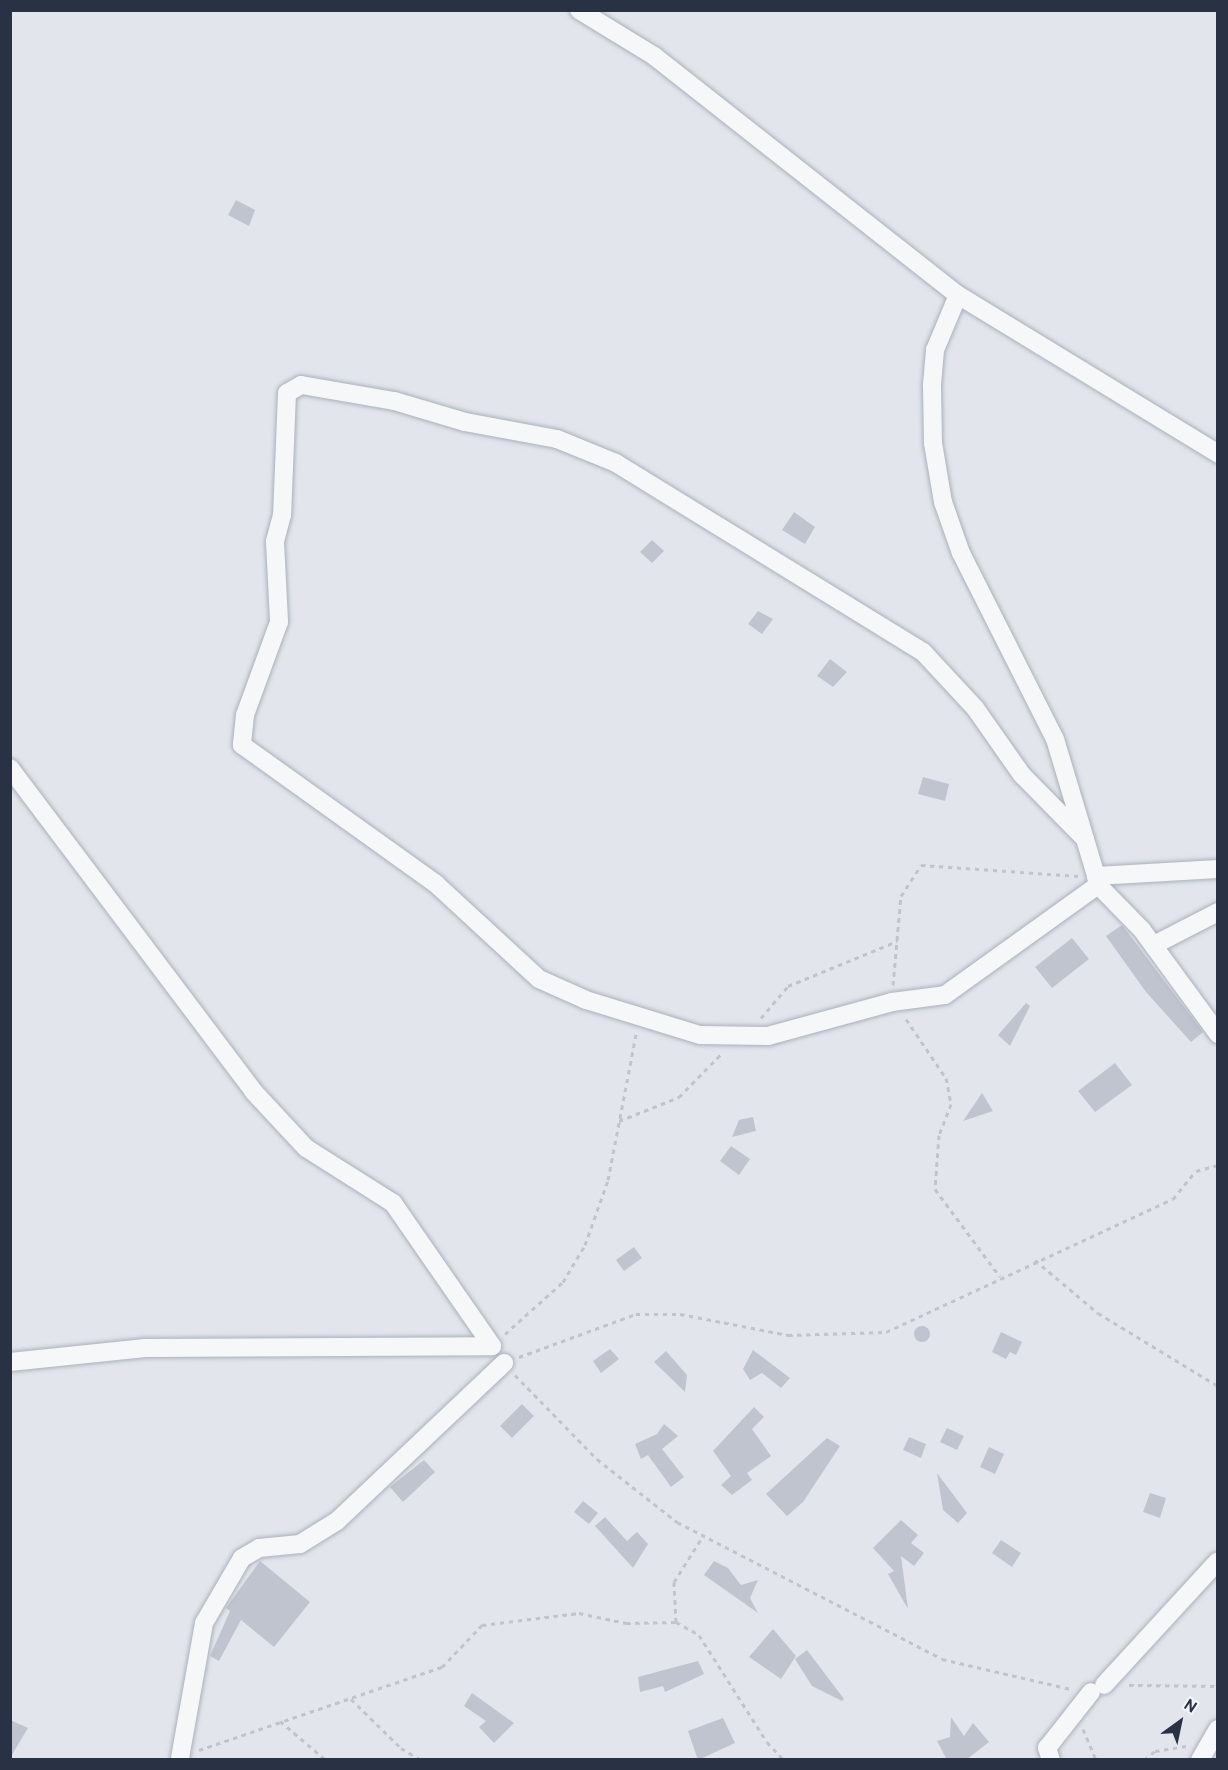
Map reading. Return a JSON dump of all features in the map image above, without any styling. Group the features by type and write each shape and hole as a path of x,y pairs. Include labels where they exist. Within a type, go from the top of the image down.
{"street":[{"path":"579,10 654,56 958,295 1218,454"},
{"path":"958,295 935,350 933,377 933,443 943,502 961,553 1055,738 1097,881 1155,945 1218,1035"},
{"path":"1085,839 1022,775 975,708 923,652 616,464 546,437 447,418 394,401 294,385 283,404 284,489 275,542 279,621 245,715 242,745 436,884 539,979 639,1018 700,1035 768,1036 892,1002 945,995 965,984 1016,940 1097,881 1218,869"},
{"path":"10,768 253,1091 306,1148 393,1203 492,1346"},
{"path":"1155,945 1218,912"},
{"path":"10,1362 145,1348 492,1346"},
{"path":"180,1758 204,1623 242,1558 259,1548 300,1544 337,1521 504,1363"},
{"path":"1051,1760 1047,1748 1097,1689 1218,1561"},
{"path":"1200,1760 1215,1733"}],"path":[{"path":"1000,1277 935,1189 939,1135 951,1104 946,1078 928,1044 892,1002 901,896 921,865 1097,881"},
{"path":"492,1346 563,1282 585,1245 608,1180 639,1018"},
{"path":"1218,1165 1196,1171 1173,1199 1035,1260 886,1332 788,1335 680,1314 636,1314 504,1363 597,1459 703,1536 942,1659 1097,1689 1218,1686"},
{"path":"1035,1260 1098,1313 1218,1386"},
{"path":"676,1622 674,1582 703,1536"},
{"path":"180,1758 280,1721 442,1667 482,1625 551,1613 626,1623 676,1622 699,1635 767,1742 784,1760"},
{"path":"351,1699 401,1748 421,1760"},
{"path":"1076,1714 1096,1760"},
{"path":"280,1721 326,1760"},
{"path":"1144,1760 1155,1751 1215,1733"}],"building":[{"path":"236,200 255,210 249,226 228,215"},
{"path":"794,512 815,527 805,544 782,530"},
{"path":"652,540 664,551 652,563 640,552"},
{"path":"758,611 773,619 762,634 748,624"},
{"path":"830,659 847,672 833,687 817,676"},
{"path":"923,777 949,784 945,801 918,794"},
{"path":"1122,925 1203,1032 1191,1042 1146,992 1106,936"},
{"path":"1072,938 1089,959 1052,988 1035,967"},
{"path":"1026,1003 1030,1006 1010,1046 998,1035"},
{"path":"1115,1063 1132,1085 1095,1112 1078,1091"},
{"path":"982,1093 993,1111 963,1121"},
{"path":"753,1117 756,1131 732,1137 739,1120"},
{"path":"731,1146 750,1159 739,1175 720,1161"},
{"path":"634,1247 642,1258 624,1271 616,1260"},
{"path":"922,1326 930,1334 922,1342 914,1334"},
{"path":"1001,1332 1022,1342 1016,1355 1010,1352 1006,1359 992,1352"},
{"path":"610,1349 619,1359 601,1373 593,1361"},
{"path":"753,1350 790,1378 781,1388 762,1373 750,1380 743,1369"},
{"path":"666,1351 687,1375 685,1392 654,1362"},
{"path":"522,1404 534,1416 512,1438 500,1426"},
{"path":"754,1407 764,1417 752,1429 771,1456 747,1473 752,1480 732,1495 721,1485 731,1476 713,1451"},
{"path":"664,1424 678,1436 662,1449 684,1477 671,1487 648,1455 641,1459 635,1444 657,1434"},
{"path":"947,1428 964,1436 957,1450 940,1442"},
{"path":"909,1437 926,1444 921,1458 903,1450"},
{"path":"827,1438 840,1446 803,1502 787,1516 766,1494"},
{"path":"989,1447 1004,1454 995,1474 980,1467"},
{"path":"424,1460 435,1472 403,1502 390,1487"},
{"path":"937,1473 967,1513 958,1523 943,1510"},
{"path":"1150,1493 1166,1498 1160,1518 1143,1512"},
{"path":"583,1501 598,1513 589,1524 574,1512"},
{"path":"605,1517 627,1541 637,1532 648,1544 633,1568 595,1526"},
{"path":"901,1520 918,1535 911,1543 924,1553 914,1566 901,1556 908,1609 888,1574 894,1571 873,1548"},
{"path":"1001,1540 1021,1553 1012,1567 992,1553"},
{"path":"260,1561 310,1602 274,1647 241,1620 219,1661 210,1656 230,1611 226,1608"},
{"path":"714,1561 728,1568 741,1585 758,1580 750,1598 758,1613 704,1575"},
{"path":"773,1629 796,1656 781,1679 749,1657"},
{"path":"807,1650 844,1699 842,1701 812,1686 795,1659"},
{"path":"698,1661 704,1674 665,1692 663,1686 640,1692 638,1677"},
{"path":"472,1693 514,1723 494,1743 479,1727 486,1721 464,1706"},
{"path":"951,1717 964,1736 973,1723 989,1742 966,1760 947,1760 937,1741 950,1737"},
{"path":"723,1718 735,1743 698,1760 688,1731"},
{"path":"10,1720 28,1728 10,1758"}]}
